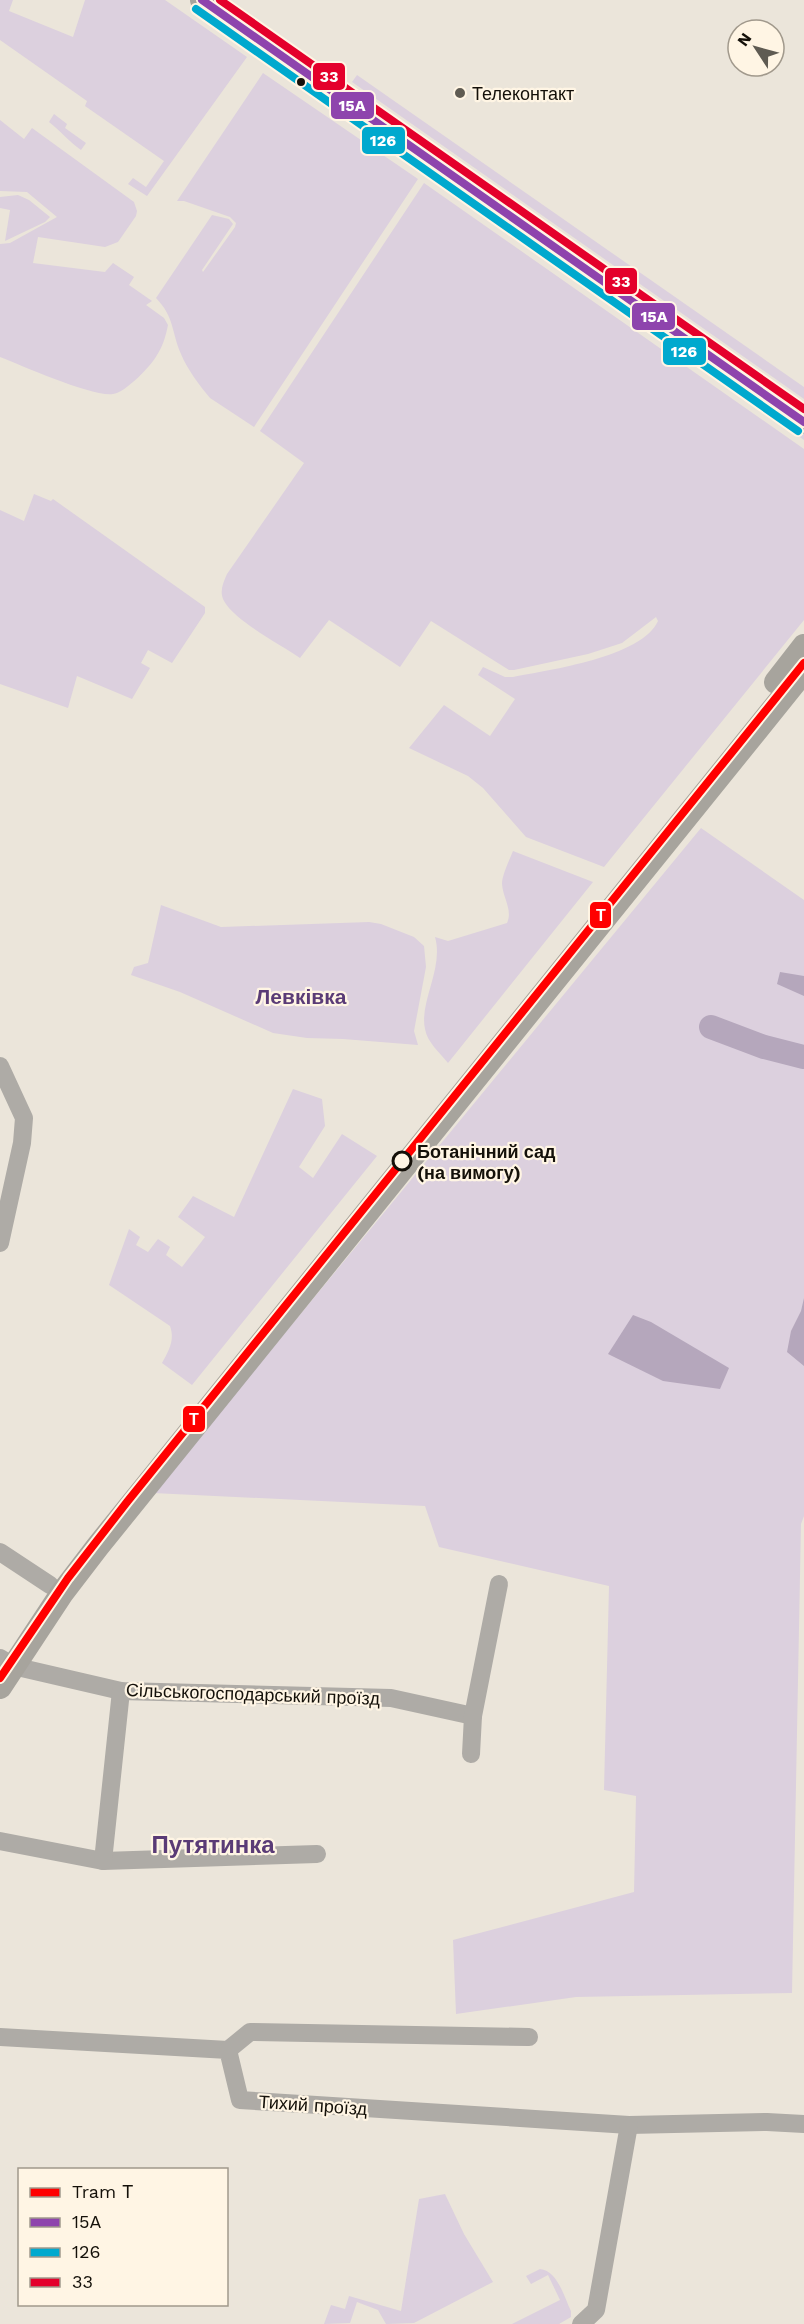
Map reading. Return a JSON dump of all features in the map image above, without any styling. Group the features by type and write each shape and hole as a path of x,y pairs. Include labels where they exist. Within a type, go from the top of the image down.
{"main road":[{"path":"202,0 804,422"},
{"path":"218,0 804,411"},
{"path":"0,1687 7,1662 50,1585 119,1495 804,646"},
{"path":"7,1662 804,671"}],"street":[{"path":"0,1066 24,1118 22,1143 0,1243"},
{"path":"0,1552 50,1585"},
{"path":"471,1754 473,1716 500,1584"},
{"name":"Сільськогосподарський проїзд","path":"7,1662 121,1691 391,1698 473,1716"},
{"path":"103,1861 121,1691"},
{"path":"0,1841 103,1861 317,1854"},
{"path":"0,2037 228,2050 250,2032 529,2037"},
{"name":"Тихий проїзд","path":"228,2050 240,2100 629,2125 768,2121 804,2124"},
{"path":"581,2324 596,2310 629,2125"}],"shaded area":[{"path":"0,0 13,0 9,11 73,37 85,0 165,0 247,57 147,196 128,184 133,178 146,187 164,161 85,106 87,101 0,40"},
{"path":"263,73 418,179 254,427 210,398 202,388 184,360 167,312 156,298 212,215 229,219 233,224 202,270 203,272 235,227 236,223 230,217 184,201 177,201"},
{"path":"357,75 804,387 804,399 352,82"},
{"path":"54,114 67,124 65,128 86,143 81,150 49,122"},
{"path":"356,119 804,433 804,440 353,124"},
{"path":"0,120 24,139 32,128 134,202 136,216 118,242 105,247 38,237 33,263 105,272 113,263 134,277 129,285 152,301 146,305 164,318 168,325 157,355 138,378 118,392 103,394 90,391 0,357 0,244 10,243 57,217 27,192 0,191"},
{"path":"424,183 804,449 804,620 604,867 526,837 483,788 468,776 409,748 444,705 490,736 515,699 478,675 483,667 505,677 513,677 593,660 634,644 649,633 658,621 656,617 622,643 588,654 514,670 509,670 431,621 400,667 329,620 300,658 248,624 230,609 223,598 222,588 227,574 304,463 260,431"},
{"path":"18,195 29,200 50,217 45,222 5,241 10,210 0,208 0,197"},
{"path":"34,494 51,501 53,499 205,607 205,613 172,663 148,650 141,663 150,668 132,699 77,676 68,708 0,684 0,510 24,521"},
{"path":"701,828 804,900 804,1516 801,1524 792,1993 576,1997 456,2014 453,1940 634,1892 636,1796 604,1790 609,1586 439,1547 425,1506 153,1493"},
{"path":"513,851 593,882 448,1063 431,1043 425,1029 425,1008 436,961 435,937 448,941 507,923 509,913 502,884 504,872"},
{"path":"161,905 221,927 369,922 381,924 414,937 424,946 426,967 414,1031 418,1045 307,1038 273,1033 180,992 131,975 134,967 148,963"},
{"path":"780,972 804,976 804,996 777,984"},
{"path":"293,1089 322,1099 325,1126 299,1167 313,1178 342,1134 377,1156 192,1385 162,1363 172,1340 170,1326 109,1285 129,1229 140,1237 136,1245 148,1252 158,1239 170,1247 166,1255 182,1267 205,1237 178,1217 193,1196 234,1217"},
{"path":"804,1298 804,1366 787,1352 791,1331 801,1311"},
{"path":"633,1315 651,1322 729,1368 720,1389 663,1381 608,1354"},
{"path":"445,2194 464,2234 493,2282 414,2323 386,2324 378,2310 357,2302 350,2323 324,2324 331,2305 345,2309 349,2296 401,2311 419,2199"},
{"path":"540,2269 556,2279 571,2311 571,2317 559,2324 512,2324 560,2300 548,2275 531,2284 526,2276"}],"waterway":[{"path":"711,1027 764,1047 804,1057"}],"tram line":[{"name":"Т","path":"0,1678 68,1578 127,1502 804,663"}],"transit line":[{"name":"15A","path":"202,0 804,422"},
{"name":"33","path":"220,0 804,409"},
{"name":"126","path":"196,9 798,431"}],"place":[{"name":"Телеконтакт","path":"460,93"},
{"name":"Ботанічний сад (на вимогу)","path":"402,1161"}],"district":[{"name":"Левківка","path":"301,996"},
{"name":"Путятинка","path":"213,1845"}]}
